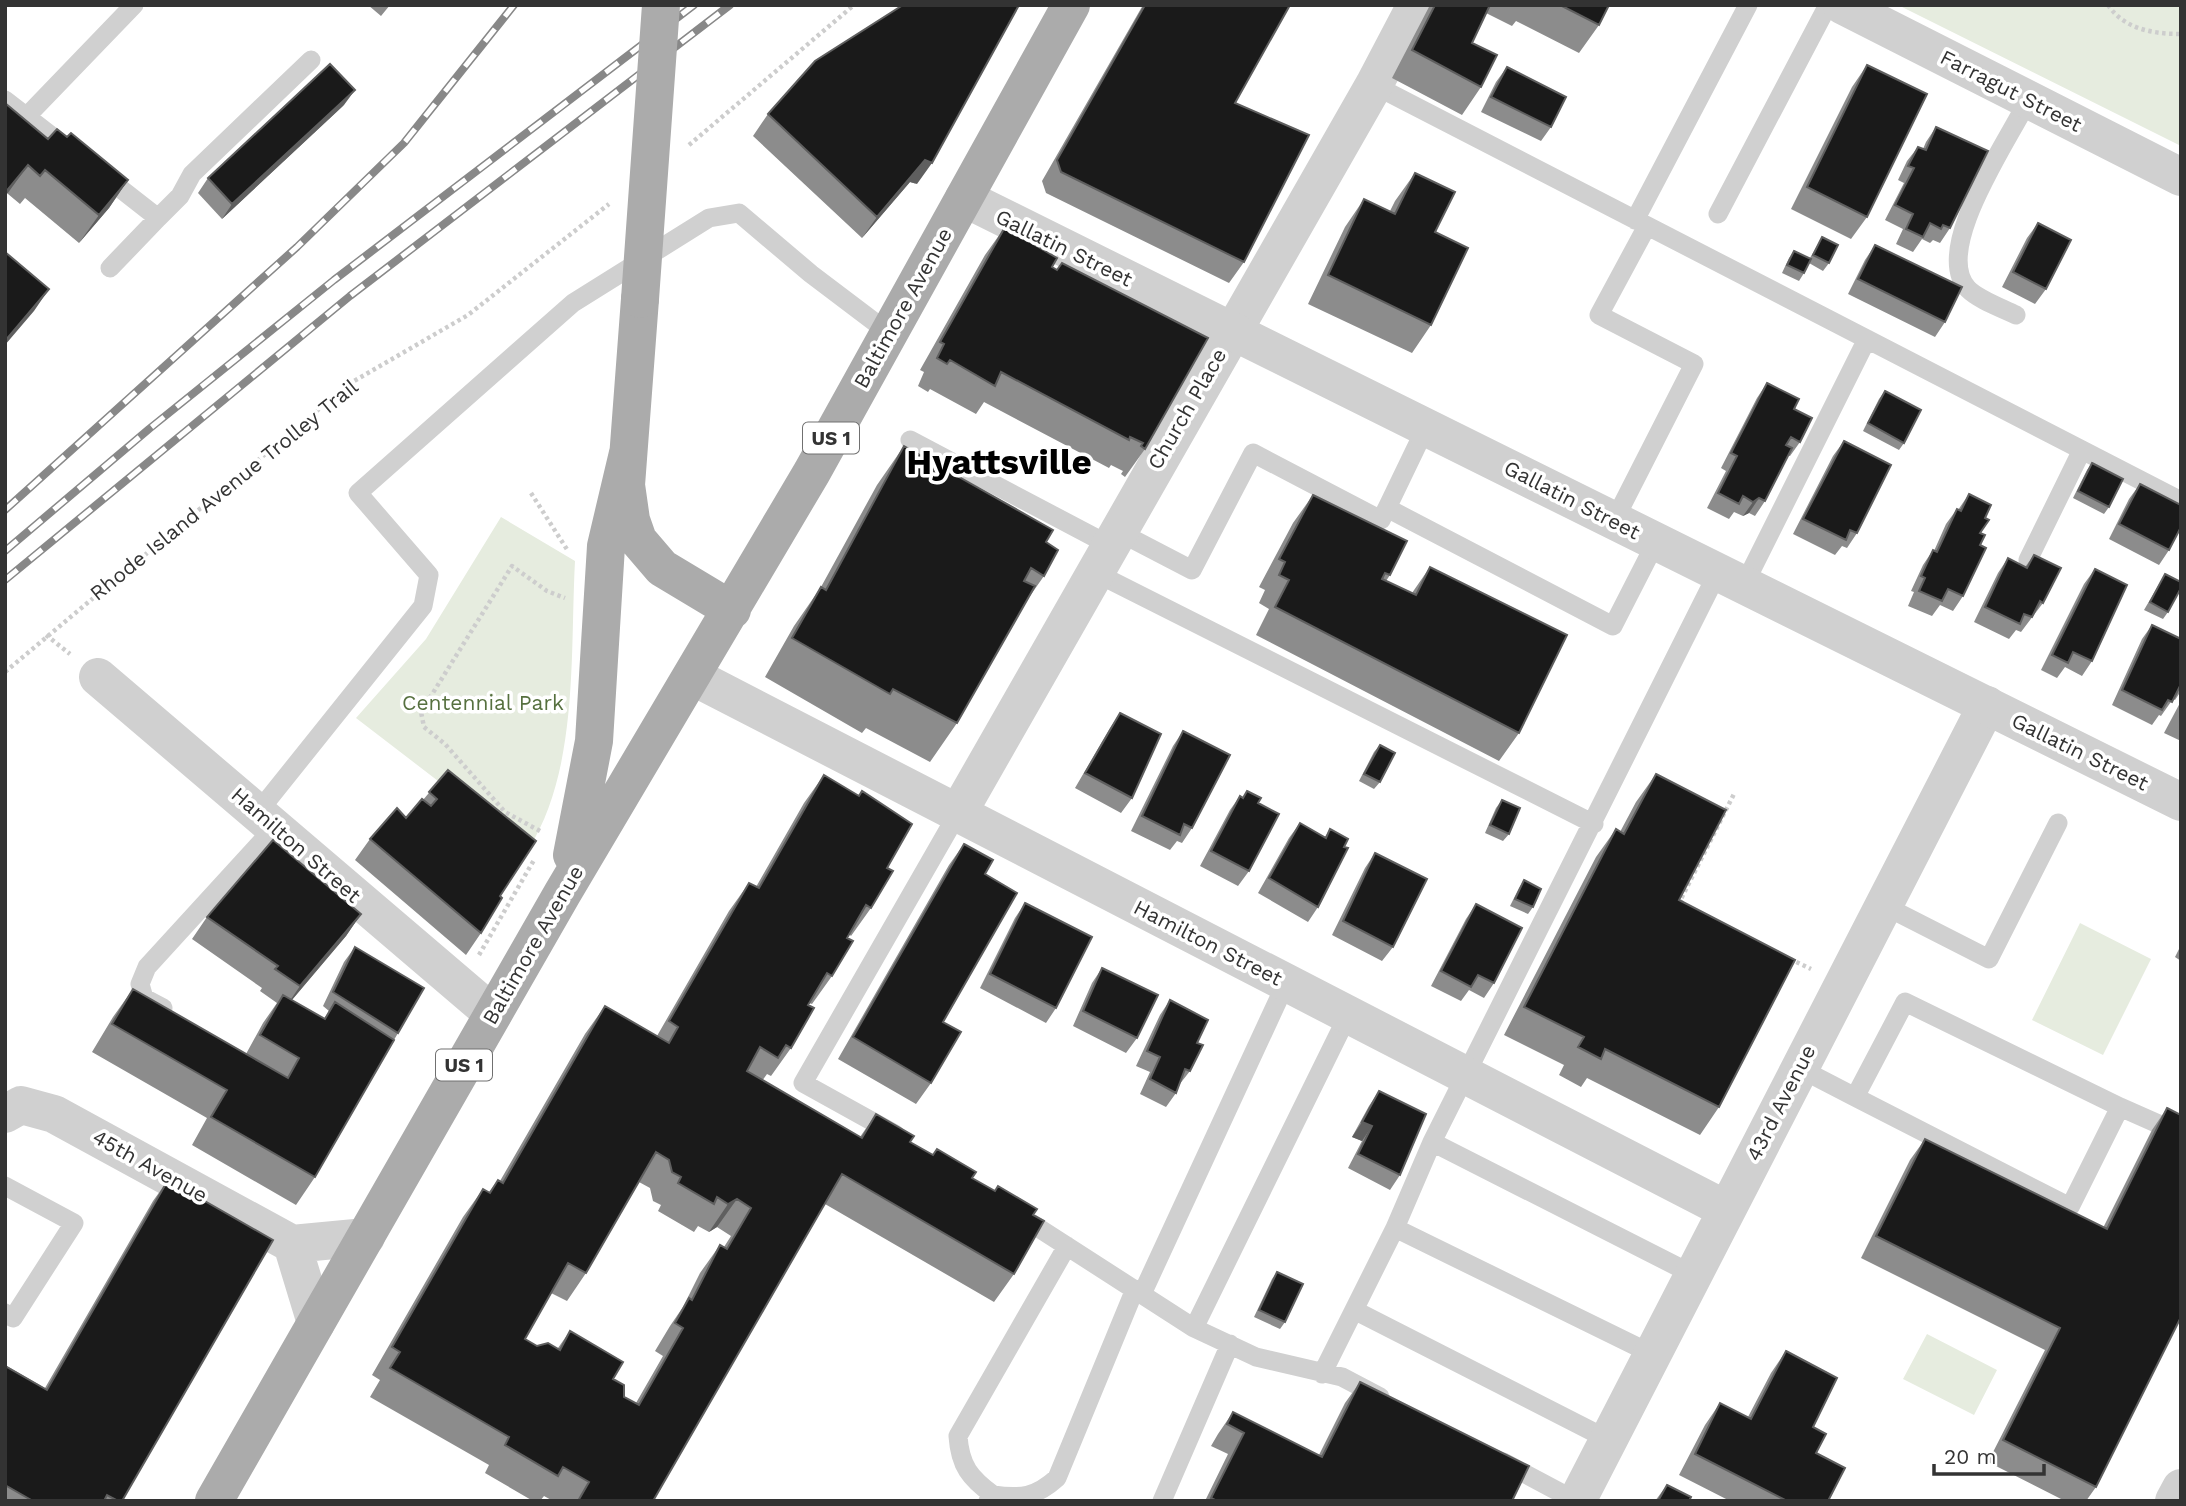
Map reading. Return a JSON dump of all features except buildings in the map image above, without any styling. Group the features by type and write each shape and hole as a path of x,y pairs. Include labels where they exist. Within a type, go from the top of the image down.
{"main road":[{"path":"662,5 628,453 627,502 638,540 662,568 732,610"},
{"name":"Baltimore Avenue","path":"214,1501 562,894 732,610 1071,5"},
{"path":"562,894 591,767 606,546 628,453"}],"street":[{"name":"Church Place","path":"958,813 1374,85 1416,5"},
{"name":"Farragut Street","path":"1842,5 2181,177"},
{"name":"Gallatin Street","path":"964,198 2181,802"},
{"name":"Hamilton Street","path":"692,676 1725,1209"},
{"name":"Hamilton Street","path":"98,677 493,1014"},
{"name":"43rd Avenue","path":"1576,1501 1987,705"},
{"name":"45th Avenue","path":"5,1114 21,1105 54,1114 292,1244"},
{"path":"316,1324 292,1244 366,1237"},
{"path":"2174,1501 2181,1488"}],"lane":[{"path":"27,116 134,5"},
{"path":"1614,521 1694,364 1599,315 1748,5"},
{"path":"1718,214 1828,5"},
{"path":"110,268 180,196 192,174 311,60"},
{"path":"1374,85 2181,501"},
{"path":"5,100 158,218"},
{"path":"2016,315 1969,289 1958,261 1960,235 1969,212 2028,100"},
{"path":"180,1018 144,998 139,984 147,967 266,820 423,606 429,575 358,493 573,303 709,218 739,213 811,274 889,333"},
{"path":"1322,1374 1395,1228 1432,1142 1594,824 1867,339"},
{"path":"1107,550 1192,570 1253,453 1381,520 1426,427"},
{"path":"910,440 1594,824"},
{"path":"2028,560 2082,450"},
{"path":"1387,508 1613,626 1656,542"},
{"path":"916,1147 885,1127 803,1083 958,813"},
{"path":"1883,905 1989,959 2058,823"},
{"path":"1068,1246 958,1436 959,1457 970,1478 990,1498 1019,1499 1042,1492 1058,1478 1138,1291 1286,983"},
{"path":"1855,1097 1905,1002 2181,1134"},
{"path":"1194,1328 1348,1014"},
{"path":"1799,1068 2070,1207 2120,1107"},
{"path":"1432,1142 1692,1274"},
{"path":"5,1186 74,1223 13,1318 5,1313"},
{"path":"1005,1207 1194,1328 1256,1357 1342,1377 1402,1408"},
{"path":"1395,1228 1652,1354"},
{"path":"1354,1310 1609,1440"},
{"path":"1162,1501 1230,1344"},
{"path":"1485,1453 1576,1501"}],"path":[{"path":"684,149 854,5"},
{"path":"2108,5 2116,18 2154,34 2181,34"},
{"name":"Rhode Island Avenue Trolley Trail","path":"5,672 349,384 468,315 587,220"},
{"path":"531,493 571,557"},
{"path":"548,835 505,812 445,744 424,727 421,712 512,566 547,591 570,600"},
{"path":"1692,907 1680,901 1734,794"},
{"path":"475,962 541,847"},
{"path":"1786,956 1821,974"}],"green space":[{"path":"1898,5 2181,5 2181,146"},
{"name":"Centennial Park","path":"501,517 575,561 569,710 564,748 556,784 544,818 528,850 356,718 426,639"},
{"path":"2080,923 2151,959 2103,1055 2032,1020"},
{"path":"1927,1334 1997,1370 1974,1415 1903,1379"}],"railway":[{"path":"5,510 297,247 404,143 514,5"},
{"path":"5,551 149,429 334,280 694,5"},
{"path":"5,580 350,296 730,5"}],"district":[{"name":"Hyattsville","path":"999,462"}]}
